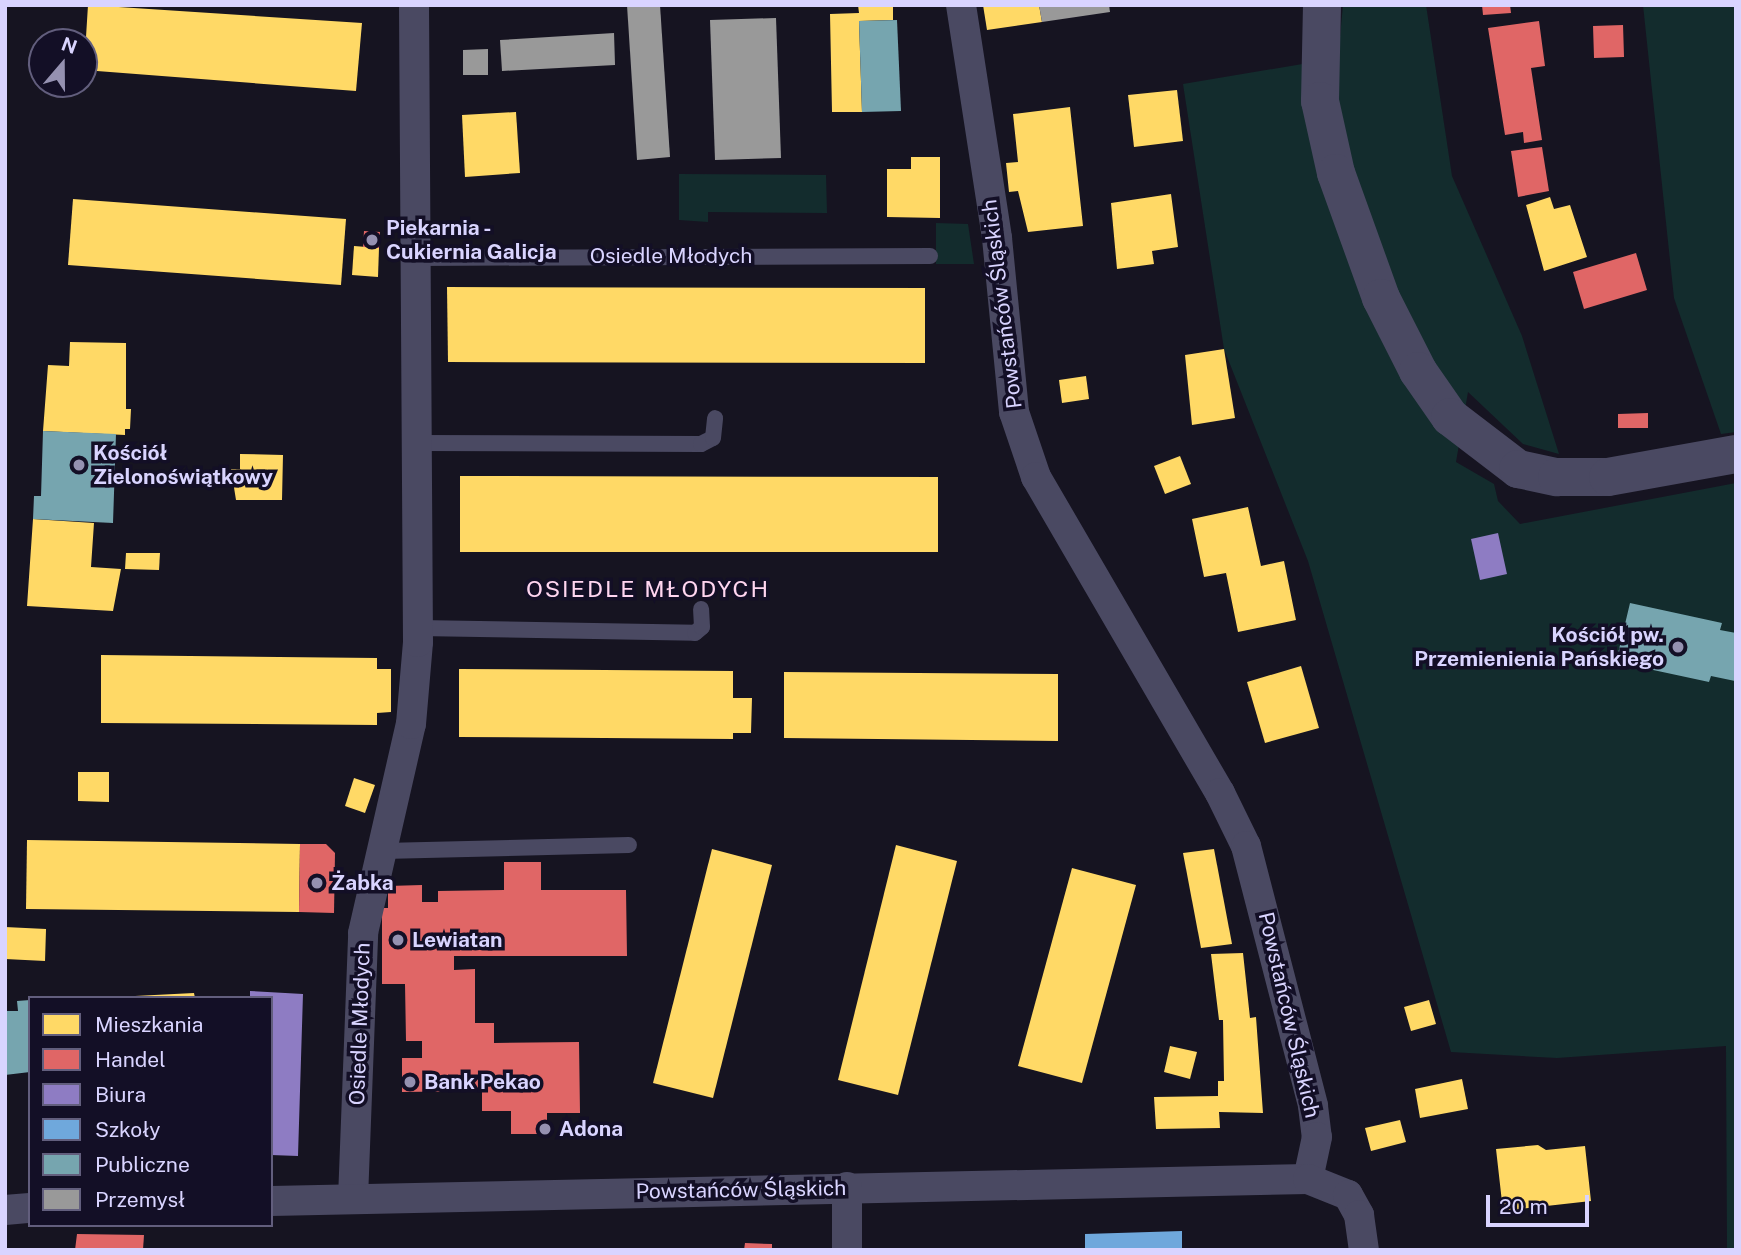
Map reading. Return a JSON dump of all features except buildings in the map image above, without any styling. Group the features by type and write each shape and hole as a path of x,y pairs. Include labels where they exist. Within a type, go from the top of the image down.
{"street":[{"name":"Osiedle Młodych","path":"353,1199 358,979 363,933 411,724 418,628 418,285 412,258 414,5"},
{"name":"Powstańców Śląskich","path":"273,1201 1308,1179 1317,1137 1313,1107 1246,846 1220,793 1036,477 1014,412 997,239 961,5"},
{"path":"1322,5 1320,101 1336,173 1381,298 1418,371 1450,417 1518,469 1557,477 1608,477 1736,454"},
{"path":"1308,1179 1348,1195 1359,1215 1364,1250"},
{"path":"847,1187 847,1250"},
{"path":"5,1210 28,1208"}],"lane":[{"name":"Osiedle Młodych","path":"412,258 930,256"},
{"path":"417,443 701,444 713,438 715,418"},
{"path":"418,628 695,633 702,627 701,609"},
{"path":"383,851 629,845"}],"green space":[{"path":"1343,5 1426,5 1452,176 1522,336 1559,454 1523,444 1468,392 1456,462 1494,484 1498,501 1520,524 1736,483 1736,1250 1727,1250 1726,1046 1557,1058 1451,1052 1308,561 1224,349 1183,84 1338,58"},
{"path":"1643,5 1736,5 1736,432 1721,434 1674,298"},
{"path":"679,174 826,175 827,213 708,212 708,222 679,220"},
{"path":"936,223 968,224 974,264 936,264"}],"place":[{"name":"Piekarnia - Cukiernia Galicja","path":"372,240"},
{"name":"Kościół Zielonoświątkowy","path":"79,465"},
{"name":"Kościół pw. Przemienienia Pańskiego","path":"1678,647"},
{"name":"Żabka","path":"317,883"},
{"name":"Lewiatan","path":"398,940"},
{"name":"Bank Pekao","path":"410,1082"},
{"name":"Adona","path":"545,1129"}],"district":[{"name":"OSIEDLE MŁODYCH","path":"648,589"}]}
